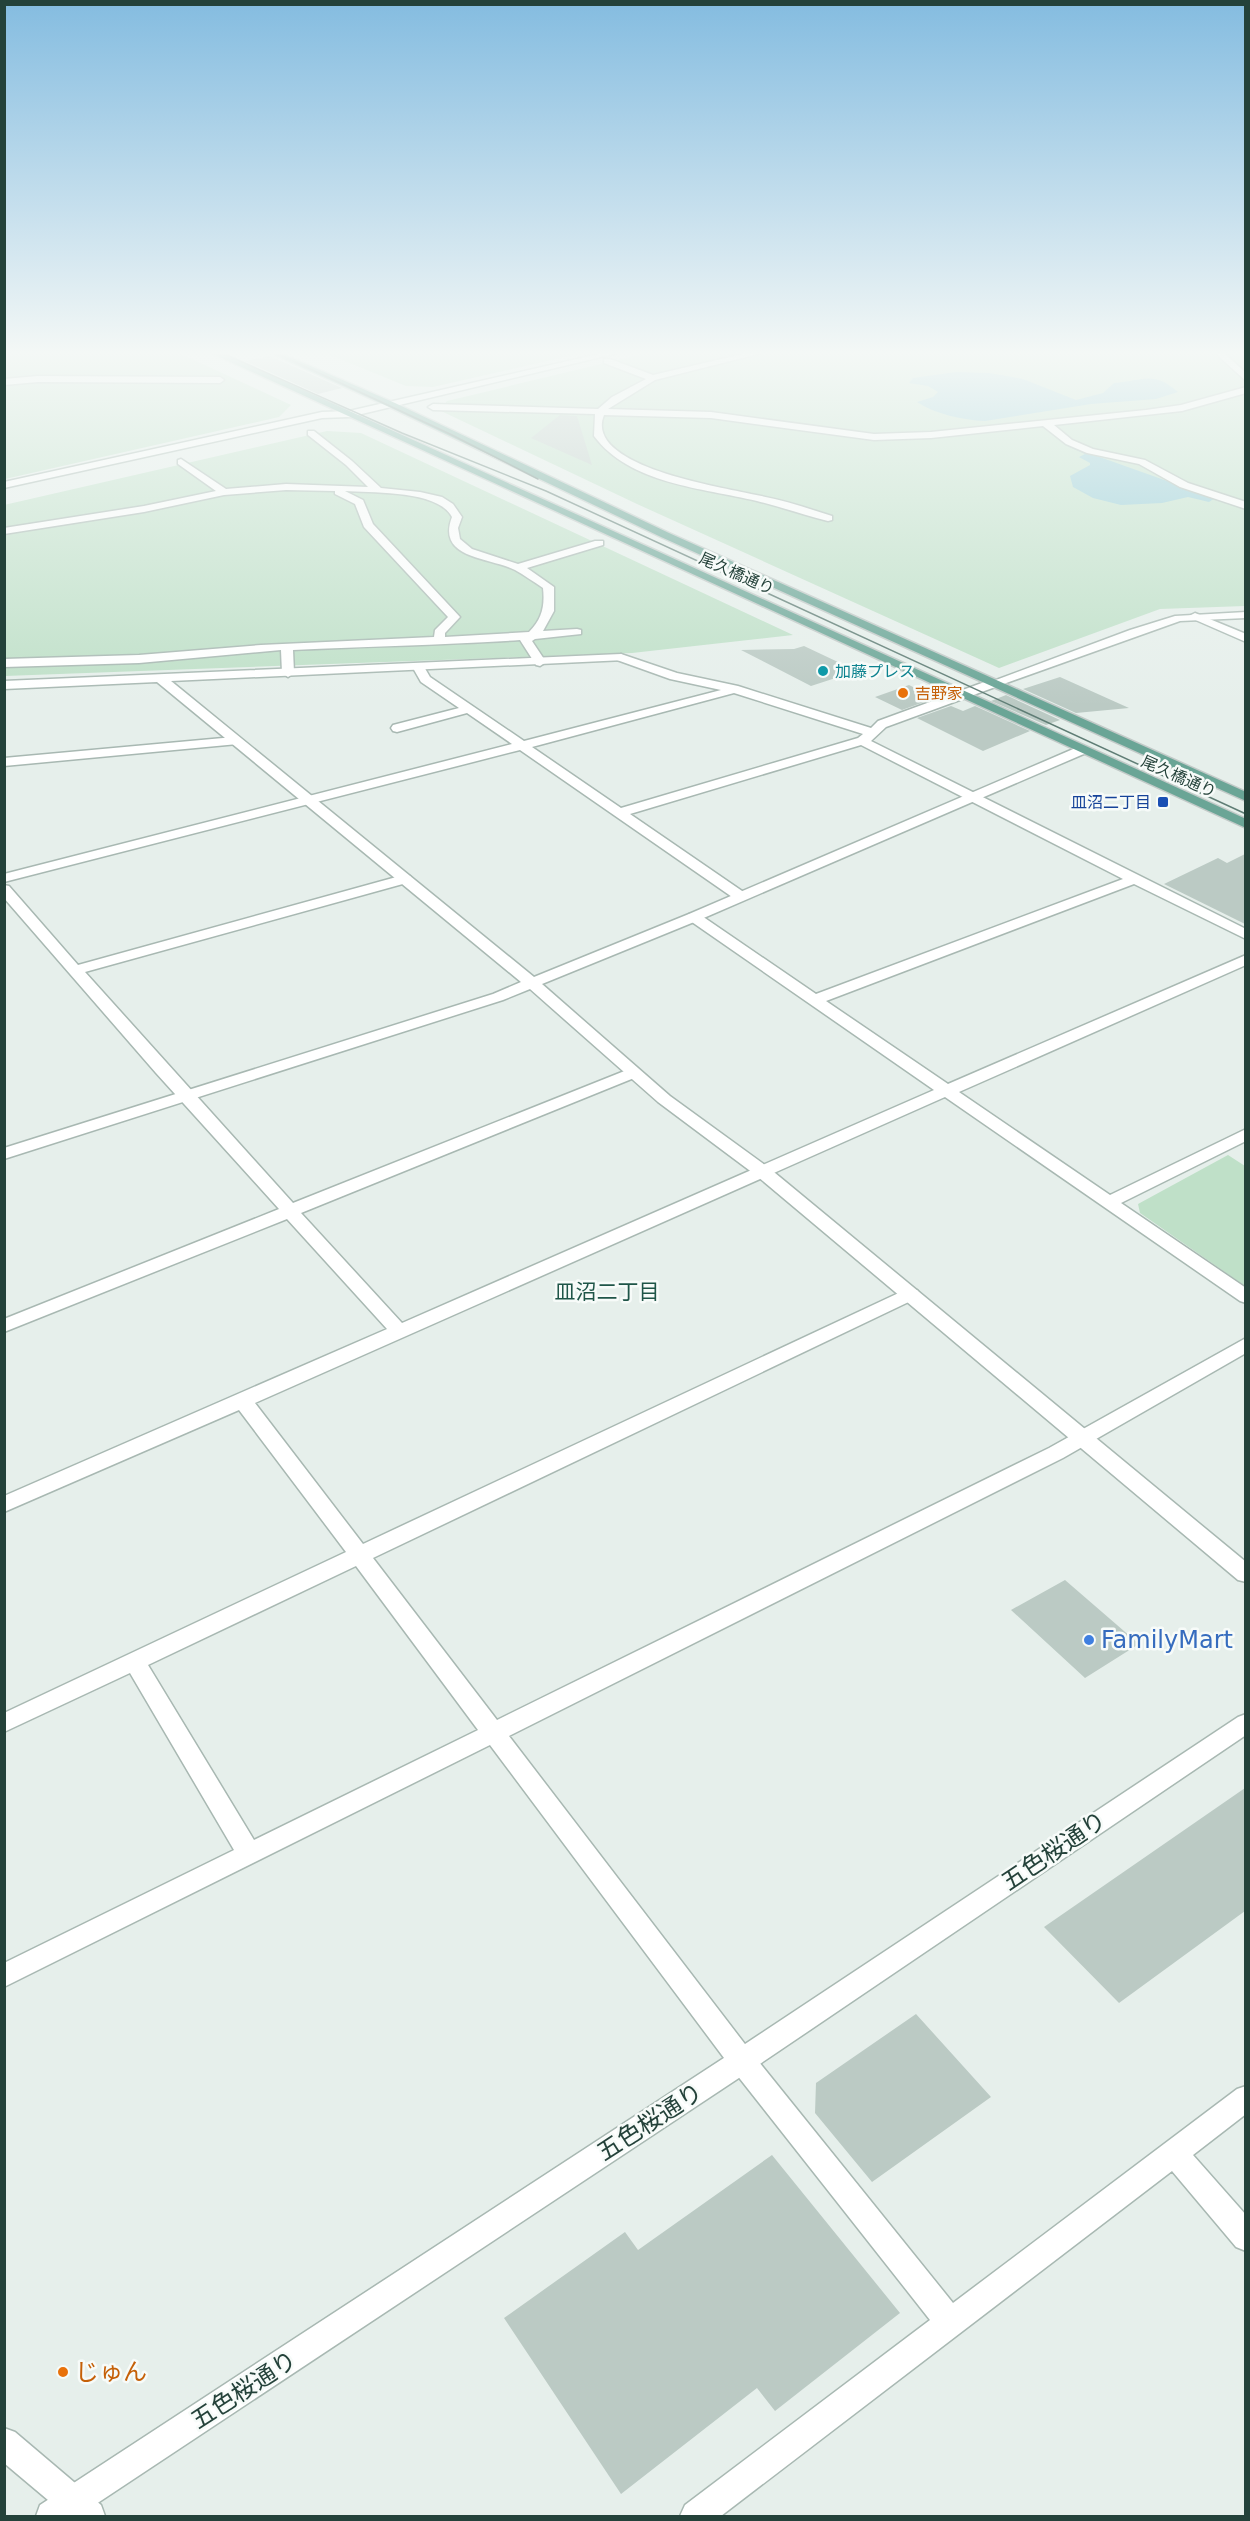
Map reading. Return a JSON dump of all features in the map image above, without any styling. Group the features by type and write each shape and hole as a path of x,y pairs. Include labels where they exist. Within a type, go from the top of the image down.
{"main road":[{"name":"尾久橋通り","path":"473,471 1245,824"},
{"name":"尾久橋通り","path":"530,471 665,535 1245,797"}],"street":[{"path":"4,485 69,471"},
{"path":"4,494 111,471"},
{"path":"193,471 224,492"},
{"path":"357,471 378,491"},
{"path":"646,471 800,508 828,518"},
{"path":"1158,471 1184,485 1245,506"},
{"path":"4,531 144,510 224,492 261,487 329,487 428,496 453,508 457,517 453,528 455,540 468,551 518,567 548,587 551,602 541,630 526,640 540,663"},
{"path":"329,487 359,502 368,525 454,617 439,632 440,641"},
{"path":"518,567 599,543"},
{"path":"619,813 868,737 882,724 1134,632 1179,618 1245,615"},
{"path":"1195,616 1245,639"},
{"path":"4,663 139,659 287,647 440,641 577,632"},
{"path":"287,647 288,673"},
{"path":"4,685 621,658 674,676 734,689 868,737 971,797 1245,935"},
{"path":"419,668 425,680 740,896"},
{"path":"161,679 234,741 533,983 664,1099 763,1173 1084,1437 1245,1574"},
{"path":"4,878 523,746 716,696 734,689"},
{"path":"397,728 469,709"},
{"path":"4,762 234,741"},
{"path":"4,1154 487,1001 694,917 1082,750"},
{"path":"75,970 405,879"},
{"path":"816,999 1135,879"},
{"path":"4,888 12,907 75,970 400,1332"},
{"path":"694,917 1245,1296"},
{"path":"4,1505 1245,959"},
{"path":"4,1326 633,1072"},
{"path":"1109,1202 1245,1134"},
{"path":"4,1723 911,1294"},
{"path":"4,1976 1084,1437 1245,1344"},
{"path":"242,1400 742,2061 951,2324"},
{"path":"134,1661 249,1853"},
{"name":"五色桜通り","path":"72,2512 1245,1723"},
{"path":"696,2517 1245,2098"},
{"path":"1174,2153 1245,2237"},
{"path":"4,2443 72,2512"}],"green space":[{"path":"5,471 42,471 5,479"},
{"path":"154,471 442,471 793,635 632,653 5,676 4,505"},
{"path":"567,471 1245,471 1245,606 1160,609 999,668"},
{"path":"1228,1155 1245,1166 1245,1286 1140,1213 1138,1204"}],"water":[{"path":"1080,471 1138,471 1215,498 1209,502 1188,497 1162,503 1121,505 1093,498 1073,487 1070,476"}],"building":[{"path":"804,646 857,671 811,686 741,650 794,649"},
{"path":"1060,677 1129,708 1076,713 1023,689"},
{"path":"909,685 935,698 902,710 875,697"},
{"path":"1006,695 1060,720 1046,725 991,701"},
{"path":"951,706 963,711 975,706 1030,731 983,751 917,718"},
{"path":"1245,854 1245,924 1164,884 1218,858 1227,863"},
{"path":"1065,1580 1139,1644 1085,1678 1011,1610"},
{"path":"1245,1788 1245,1911 1119,2003 1044,1927"},
{"path":"916,2014 991,2097 872,2182 815,2113 816,2083"},
{"path":"772,2155 900,2313 775,2411 757,2388 621,2494 504,2318 625,2232 638,2250"}],"tram line":[{"path":"495,471 546,491 1246,814"},
{"path":"522,471 538,479"}],"place":[{"name":"加藤プレス","path":"823,671"},
{"name":"吉野家","path":"903,693"},
{"name":"皿沼二丁目","path":"1163,802"},
{"name":"FamilyMart","path":"1089,1640"},
{"name":"じゅん","path":"63,2372"}],"district":[{"name":"皿沼二丁目","path":"607,1292"}]}
